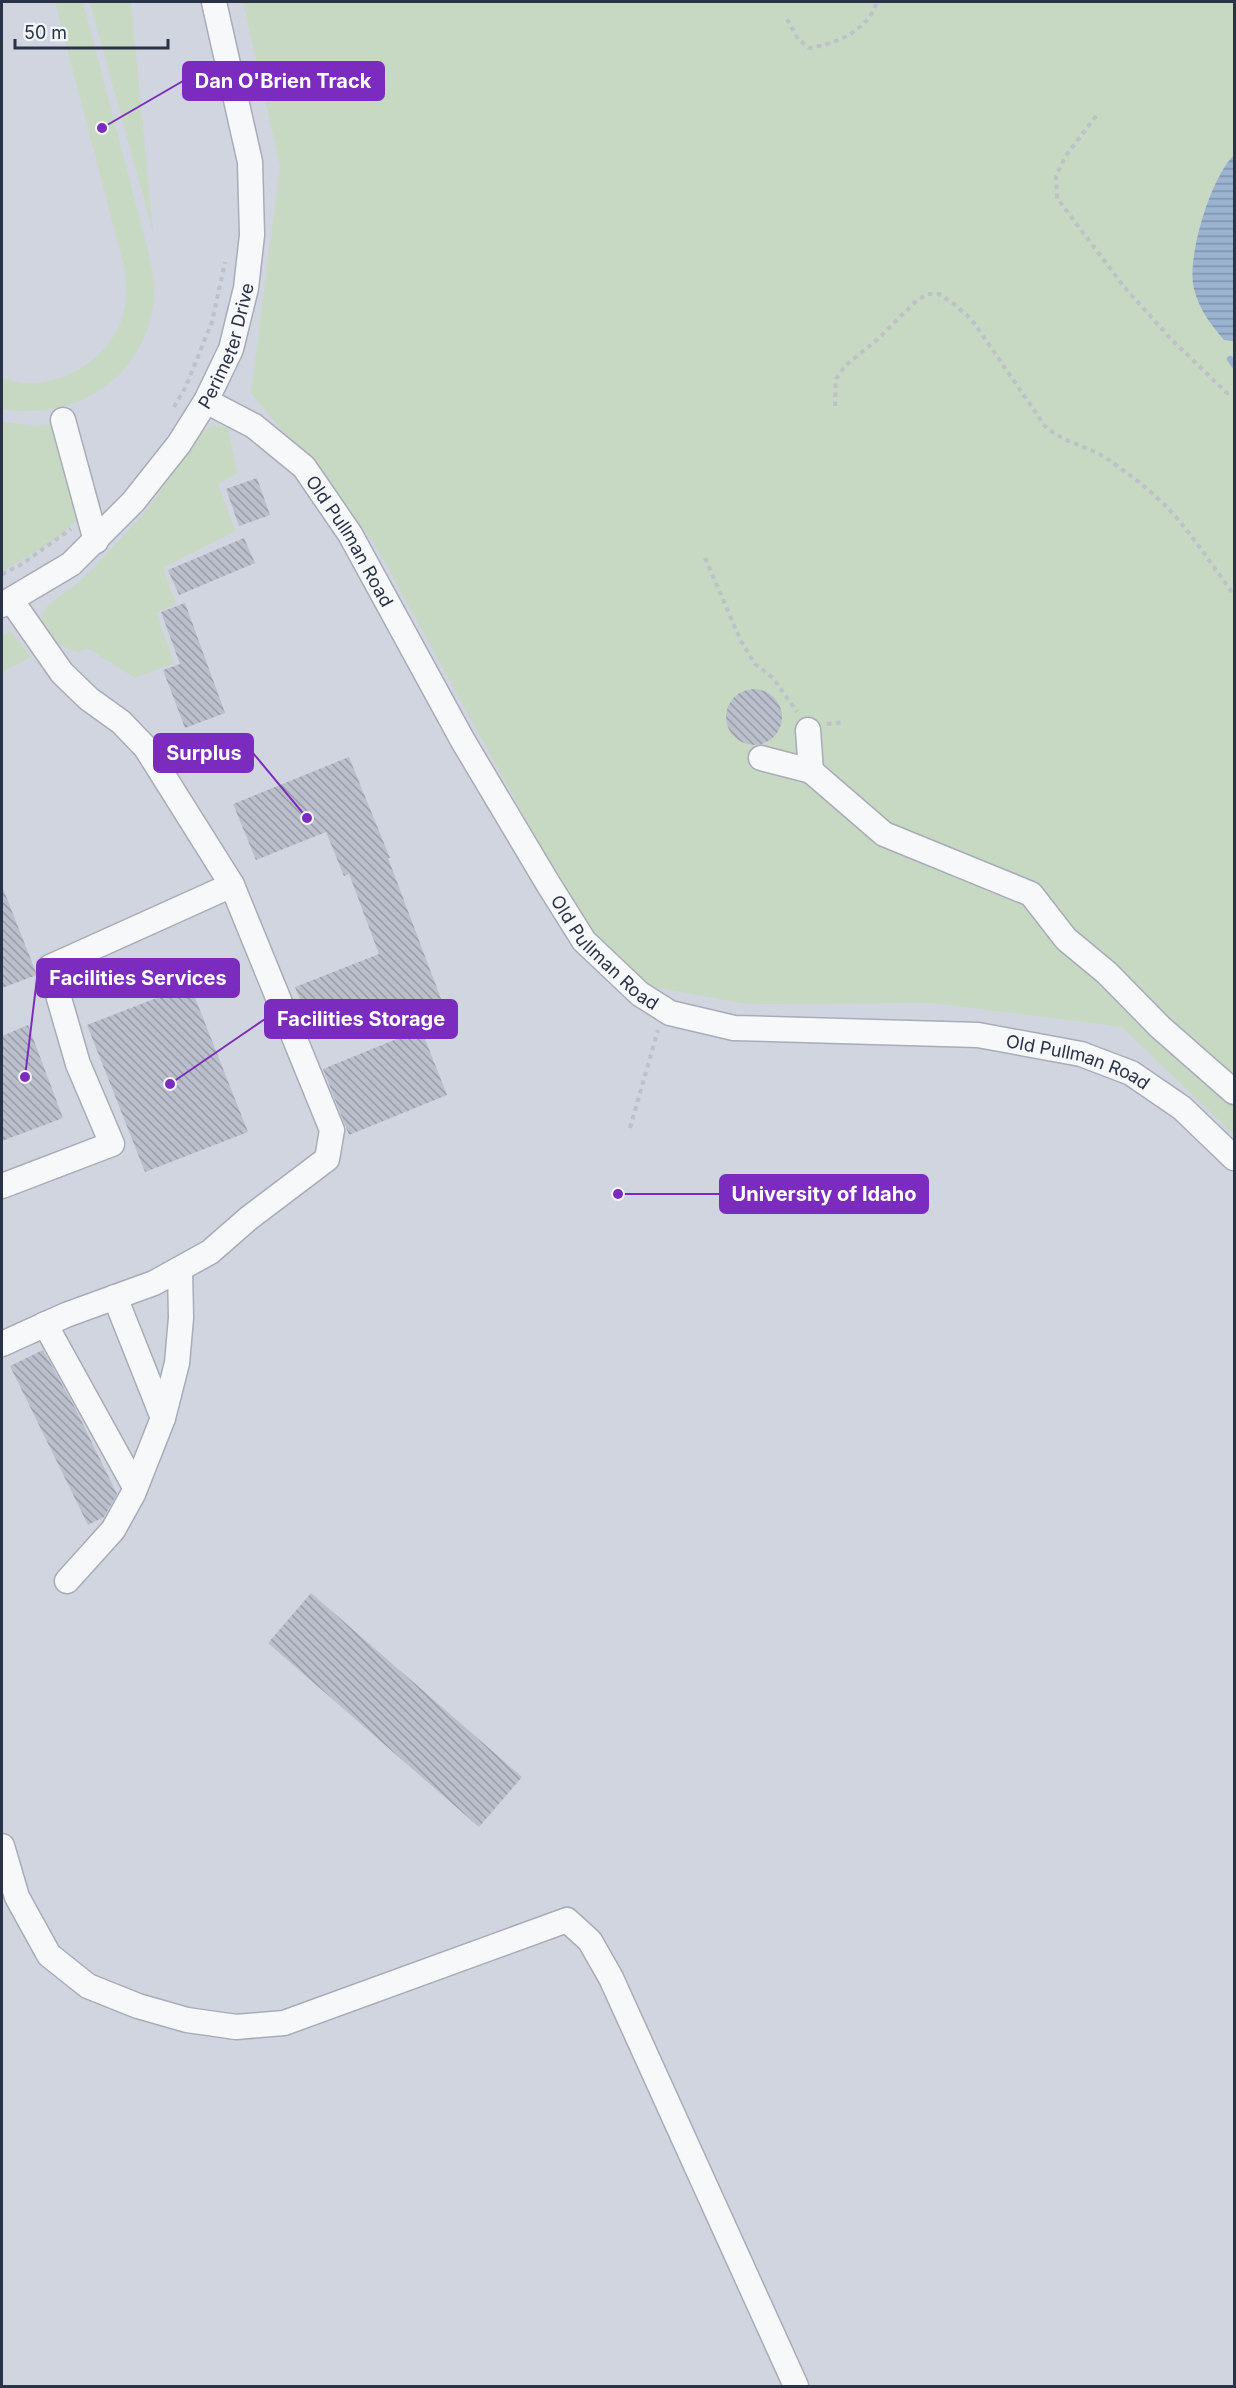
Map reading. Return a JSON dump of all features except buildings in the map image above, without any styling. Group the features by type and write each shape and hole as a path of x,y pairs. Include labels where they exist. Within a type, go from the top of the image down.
{"street":[{"name":"Perimeter Drive","path":"6,602 71,564 133,502 179,444 206,400 231,349 246,288 252,235 250,162 214,2"},
{"name":"Old Pullman Road","path":"206,400 254,426 304,466 350,534 463,741 584,941 640,994 670,1013 734,1028 978,1035 1081,1054 1131,1073 1148,1084 1182,1108 1234,1158"},
{"path":"63,420 96,541"},
{"path":"2,1344 45,1324 154,1283 210,1252 249,1218 327,1159 332,1130 232,885 146,748 121,722 88,699 62,673 6,602"},
{"path":"808,730 811,771"},
{"path":"761,758 811,771 884,834 1031,894 1066,939 1107,973 1160,1027 1234,1092"},
{"path":"2,1186 112,1144 78,1064 50,967 232,885"},
{"path":"67,1581 113,1530 135,1487 163,1418 177,1363 181,1318 180,1269"},
{"path":"115,1297 163,1418"},
{"path":"45,1324 135,1487"},
{"path":"2,1846 17,1897 49,1955 88,1986 138,2006 187,2020 236,2027 284,2023 567,1920 590,1941 611,1978 796,2386"}],"path":[{"path":"788,19 798,39 809,48 828,45 867,22 878,2"},
{"path":"1096,116 1065,157 1056,176 1057,198 1125,288 1172,340 1227,393 1234,394"},
{"path":"171,412 186,386 212,322 227,253"},
{"path":"835,406 836,379 845,366 878,339 915,302 927,294 939,294 972,320 1045,426 1055,435 1098,452 1133,477 1157,498 1176,517 1234,595"},
{"path":"2,574 56,542 88,514"},
{"path":"705,558 741,641 755,664 773,678 787,695 808,730 824,724 845,722"},
{"path":"630,1128 654,1049 663,1008"}],"shaded area":[{"path":"2,2 1234,2 1234,2386 2,2386"}],"green space":[{"path":"55,2 83,2 149,255 154,280 154,296 149,324 138,349 123,370 104,387 82,400 57,408 30,411 2,409 2,378 19,383 37,383 55,380 87,364 113,338 121,322 126,300 123,262"},
{"path":"90,2 131,2 153,232"},
{"path":"243,2 1234,2 1234,1135 1122,1027 932,1003 747,1004 649,986 582,922 375,544 251,393 280,166"},
{"path":"2,422 33,426 58,424 82,516 58,537 2,572"},
{"path":"214,425 228,428 237,473 218,484 235,531 163,568 176,604 156,613 174,663 135,678 88,648 78,652 53,640 42,624 44,612 84,577 141,517 157,497 194,440"},
{"path":"11,632 31,657 2,672 2,635"}],"water":[{"path":"1234,155 1234,341 1224,340 1206,316 1196,296 1192,275 1202,218 1217,181"}],"waterway":[{"path":"1230,359 1234,365"}],"place":[{"name":"Dan O'Brien Track","path":"102,128"},
{"name":"Surplus","path":"307,818"},
{"name":"Facilities Services","path":"25,1077"},
{"name":"Facilities Storage","path":"170,1084"},
{"name":"University of Idaho","path":"618,1194"}]}
